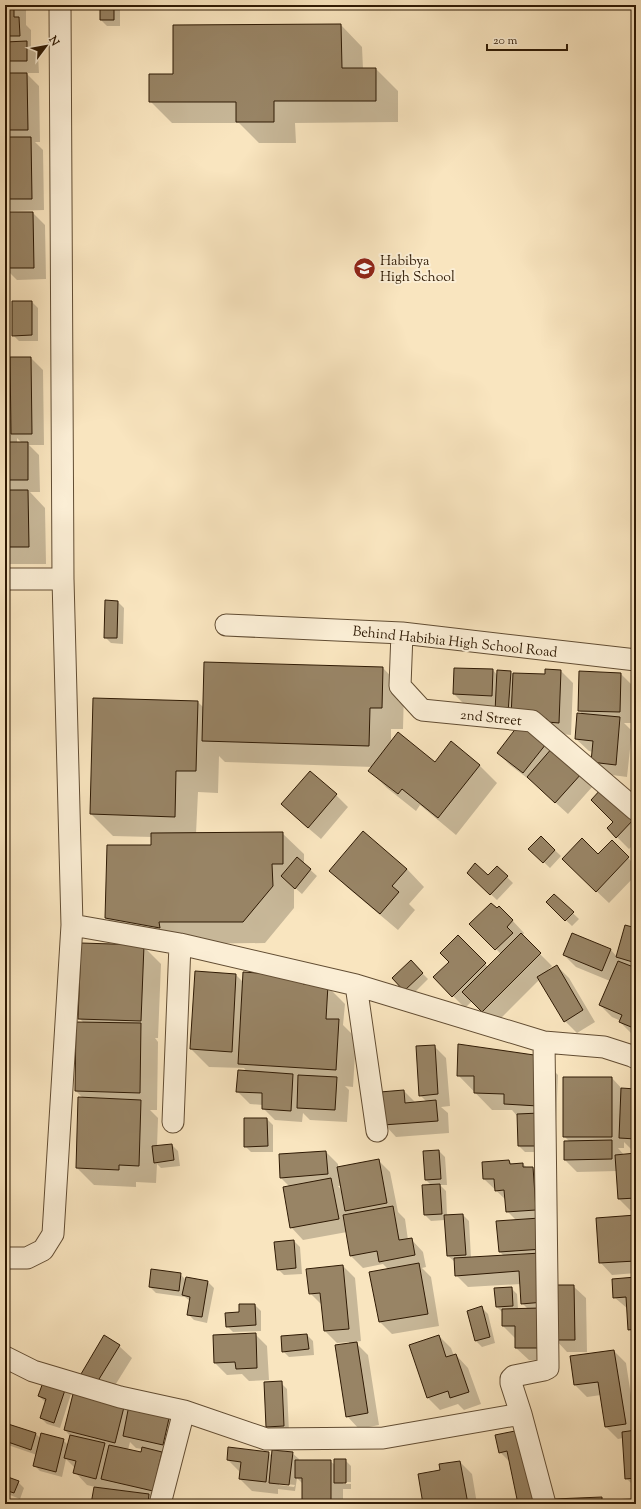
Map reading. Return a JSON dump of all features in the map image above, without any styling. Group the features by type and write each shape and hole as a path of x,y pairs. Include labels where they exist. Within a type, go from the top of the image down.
{"street":[{"path":"5,1258 27,1258 43,1250 53,1234 72,925 63,579 60,5"},
{"path":"5,579 63,579"},
{"name":"Behind Habibia High School Road","path":"226,625 402,634 636,660"},
{"name":"2nd Street","path":"402,634 400,686 422,710 532,721 636,810"},
{"path":"72,925 180,944 356,986 544,1042 604,1047 636,1058"},
{"path":"173,1122 180,944"},
{"path":"356,986 377,1131"},
{"path":"544,1042 548,1368 514,1376 511,1379 511,1383 521,1414 545,1504"},
{"path":"5,1357 40,1373 120,1397 184,1411 266,1439 383,1438 521,1414"},
{"path":"160,1504 184,1411"}],"building":[{"path":"5,5 14,5 14,17 19,17 20,36 5,36"},
{"path":"100,5 114,5 114,20 100,20"},
{"path":"341,24 342,68 376,68 376,101 274,101 274,122 236,122 236,102 149,102 149,74 173,74 173,25"},
{"path":"27,41 27,61 5,61 5,42"},
{"path":"5,73 27,73 28,130 5,130"},
{"path":"5,137 31,137 32,199 5,199"},
{"path":"5,212 33,212 34,268 5,268"},
{"path":"12,301 32,301 32,335 12,336"},
{"path":"10,357 31,357 32,434 11,434"},
{"path":"5,442 28,442 28,480 5,480"},
{"path":"9,490 28,490 29,547 5,547 5,495 9,495"},
{"path":"105,600 118,601 117,638 104,638"},
{"path":"204,662 383,667 382,708 370,708 369,746 202,741"},
{"path":"454,668 493,669 492,696 453,694"},
{"path":"545,669 561,670 559,723 547,722 547,719 511,717 513,673 545,674"},
{"path":"497,670 511,671 508,713 495,712"},
{"path":"579,671 621,673 620,712 578,711"},
{"path":"93,698 198,701 196,771 176,771 175,817 90,814"},
{"path":"577,713 620,717 616,765 591,762 593,741 575,739"},
{"path":"520,723 546,744 523,773 497,753"},
{"path":"398,732 435,762 451,741 480,765 438,818 402,789 398,794 368,771"},
{"path":"553,747 582,773 555,803 527,777"},
{"path":"310,771 337,794 308,828 281,804"},
{"path":"602,788 634,819 616,838 607,828 613,822 591,800"},
{"path":"363,831 407,869 392,886 399,892 380,914 329,871"},
{"path":"283,832 283,864 272,864 273,886 243,922 159,922 160,928 105,918 107,845 151,845 151,833"},
{"path":"541,836 555,850 543,863 528,849"},
{"path":"582,838 598,854 612,840 629,857 596,892 562,859"},
{"path":"297,857 311,869 295,889 281,876"},
{"path":"475,863 488,875 497,866 508,876 490,895 467,873"},
{"path":"554,894 574,912 565,921 546,902"},
{"path":"491,903 497,908 499,906 513,920 507,927 513,933 495,950 469,924"},
{"path":"625,925 636,928 636,963 616,957"},
{"path":"521,933 541,953 482,1012 462,992"},
{"path":"572,933 611,949 602,971 563,955"},
{"path":"458,935 486,963 452,997 433,977 449,962 440,953"},
{"path":"81,943 144,945 141,1021 78,1019"},
{"path":"411,960 423,973 404,991 392,978"},
{"path":"618,961 636,968 633,976 636,977 636,1029 619,1022 622,1015 599,1005"},
{"path":"557,965 583,1010 564,1022 537,977"},
{"path":"195,971 236,974 232,1052 190,1049"},
{"path":"243,972 303,976 303,984 328,985 326,1019 339,1019 336,1070 238,1064"},
{"path":"76,1022 141,1023 140,1093 75,1091"},
{"path":"458,1044 541,1056 538,1106 504,1104 504,1094 474,1093 474,1076 457,1076"},
{"path":"435,1045 438,1094 419,1096 416,1046"},
{"path":"238,1070 293,1074 291,1111 262,1109 262,1093 236,1092"},
{"path":"298,1075 337,1077 335,1110 297,1108"},
{"path":"563,1077 612,1077 612,1137 563,1137"},
{"path":"621,1088 636,1089 636,1139 619,1138"},
{"path":"404,1090 405,1103 436,1100 438,1121 383,1125 380,1092"},
{"path":"78,1097 141,1100 139,1166 119,1165 119,1170 76,1168"},
{"path":"540,1113 541,1146 518,1146 517,1114"},
{"path":"244,1118 267,1118 268,1146 244,1147"},
{"path":"612,1140 612,1159 564,1160 564,1141"},
{"path":"172,1144 174,1160 154,1163 152,1146"},
{"path":"439,1150 441,1179 425,1180 423,1151"},
{"path":"326,1151 328,1174 280,1178 279,1154"},
{"path":"636,1153 636,1198 618,1199 615,1155"},
{"path":"379,1159 387,1203 345,1211 337,1167"},
{"path":"509,1160 510,1164 523,1163 523,1167 533,1167 536,1210 506,1212 504,1190 495,1191 494,1179 483,1179 482,1162"},
{"path":"331,1178 339,1219 290,1228 283,1187"},
{"path":"440,1184 442,1214 424,1215 422,1185"},
{"path":"393,1206 399,1240 412,1238 415,1255 379,1262 377,1251 350,1256 343,1215"},
{"path":"463,1214 466,1255 447,1256 444,1215"},
{"path":"636,1215 636,1261 599,1263 596,1218"},
{"path":"540,1218 543,1249 499,1252 496,1221"},
{"path":"294,1240 296,1268 277,1270 274,1242"},
{"path":"541,1253 544,1302 521,1304 519,1271 455,1276 454,1258"},
{"path":"419,1263 428,1314 379,1322 369,1272"},
{"path":"343,1265 349,1329 324,1331 320,1293 309,1294 306,1269"},
{"path":"151,1269 181,1273 179,1291 149,1287"},
{"path":"186,1277 208,1281 202,1317 187,1315 190,1297 182,1295"},
{"path":"636,1277 636,1329 628,1330 626,1297 613,1298 612,1279"},
{"path":"553,1285 574,1285 575,1340 554,1340"},
{"path":"512,1287 513,1306 496,1307 494,1288"},
{"path":"239,1304 255,1304 256,1325 226,1327 225,1313 239,1312"},
{"path":"482,1306 490,1337 475,1341 467,1311"},
{"path":"541,1308 543,1348 515,1348 515,1326 502,1326 502,1309"},
{"path":"256,1333 257,1368 236,1369 235,1362 214,1363 213,1335"},
{"path":"307,1334 309,1349 282,1352 281,1336"},
{"path":"104,1335 120,1345 96,1384 81,1374"},
{"path":"439,1335 446,1357 456,1354 469,1392 450,1398 448,1391 427,1398 409,1345"},
{"path":"357,1342 368,1413 346,1417 335,1345"},
{"path":"614,1350 626,1424 605,1427 598,1382 574,1385 570,1356"},
{"path":"45,1377 67,1384 54,1423 40,1418 46,1399 38,1396"},
{"path":"282,1381 284,1426 266,1427 264,1382"},
{"path":"74,1390 125,1403 115,1443 64,1430"},
{"path":"129,1405 170,1414 163,1445 123,1436"},
{"path":"5,1423 36,1433 31,1450 5,1441"},
{"path":"520,1430 535,1504 518,1504 507,1451 499,1453 495,1435"},
{"path":"636,1430 636,1478 625,1479 622,1432"},
{"path":"41,1433 64,1439 56,1472 33,1466"},
{"path":"70,1435 105,1443 96,1479 73,1473 76,1461 64,1458"},
{"path":"109,1445 141,1452 142,1447 162,1452 153,1491 101,1479"},
{"path":"228,1447 269,1452 266,1482 239,1479 241,1462 227,1460"},
{"path":"272,1450 293,1452 289,1485 269,1483"},
{"path":"334,1459 346,1459 346,1483 334,1483"},
{"path":"295,1460 331,1460 331,1504 302,1504 302,1478 295,1478"},
{"path":"460,1461 468,1504 423,1504 418,1474 440,1470 439,1464"},
{"path":"5,1476 19,1481 14,1493 5,1490"},
{"path":"94,1487 149,1494 148,1504 91,1504"},
{"path":"602,1497 602,1504 554,1504 554,1499"},
{"path":"636,1499 636,1504 606,1504 606,1500"},
{"path":"27,1500 38,1504 26,1504"}],"place":[{"name":"Habibya High School","path":"364,268"}]}
